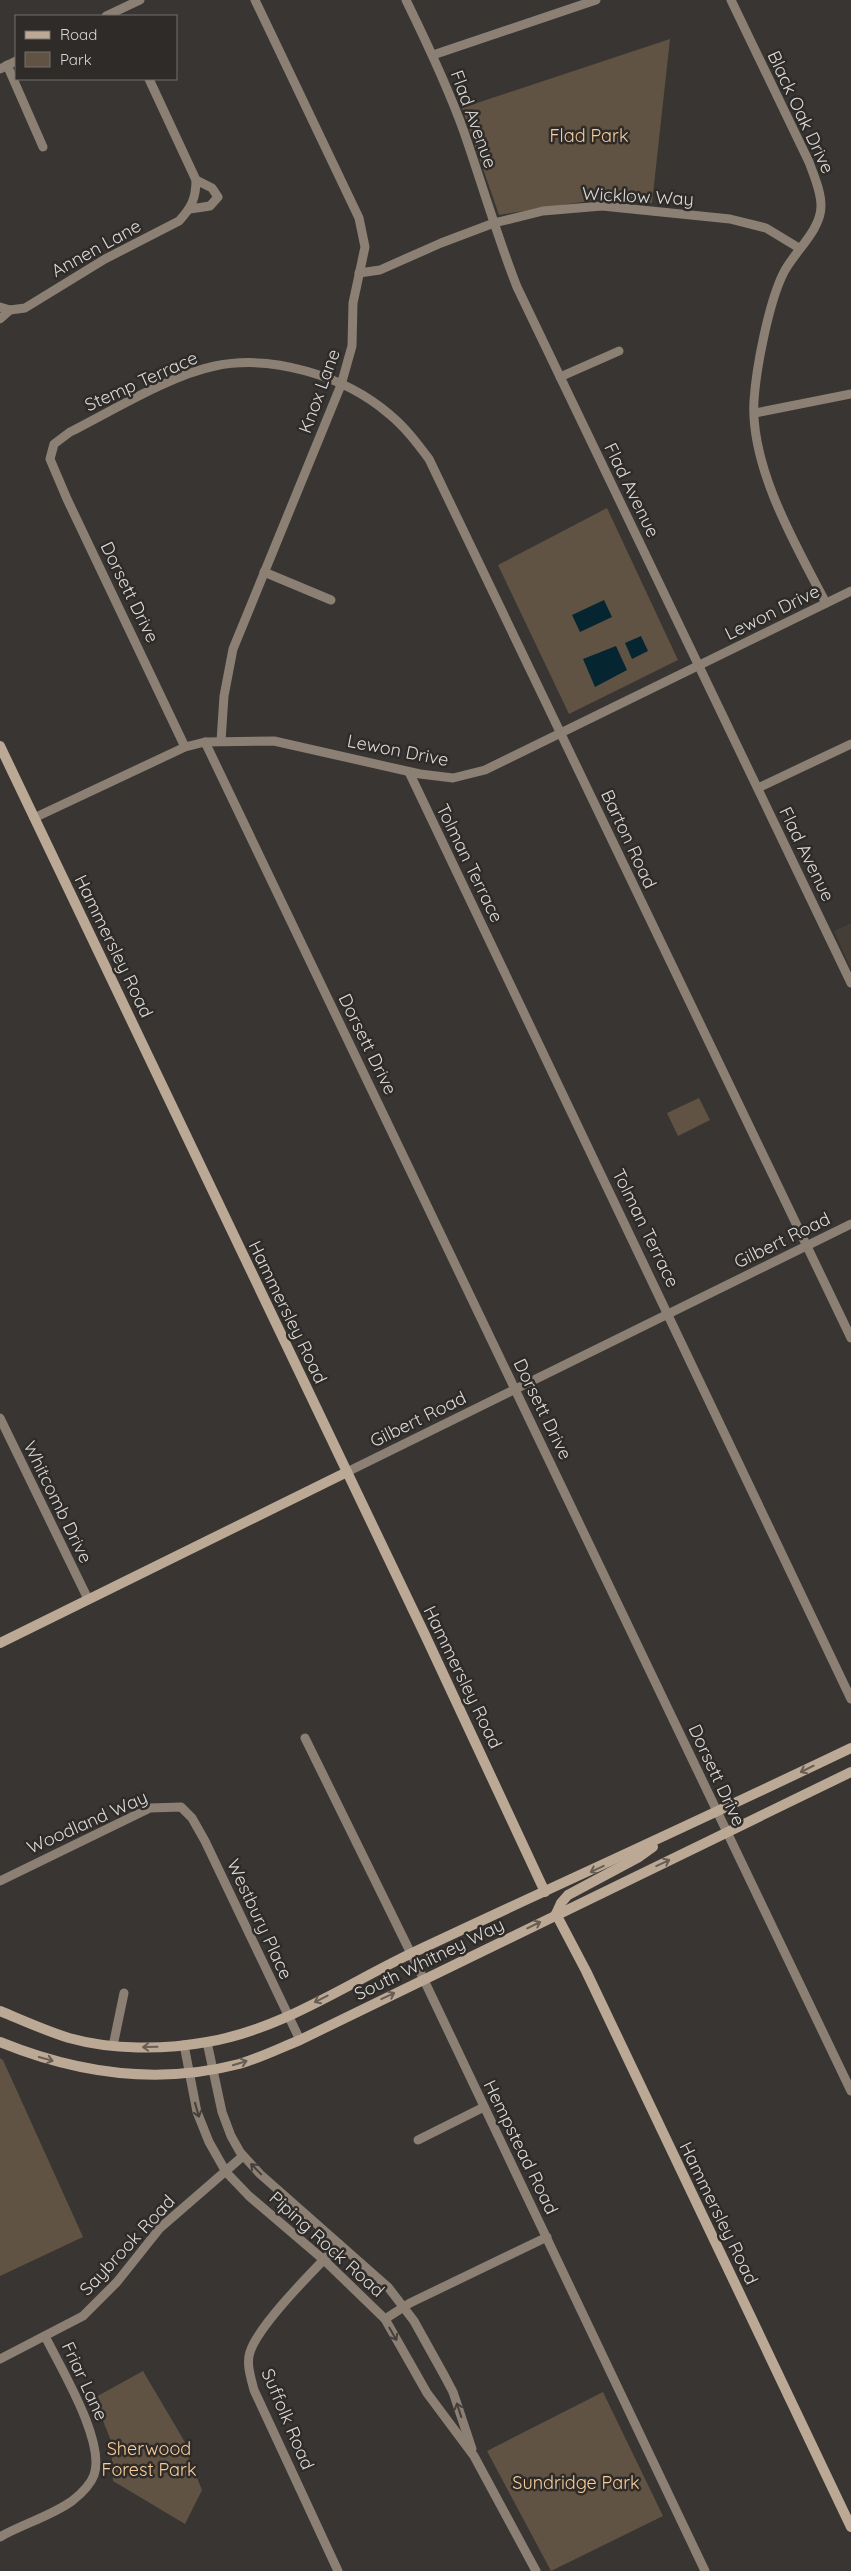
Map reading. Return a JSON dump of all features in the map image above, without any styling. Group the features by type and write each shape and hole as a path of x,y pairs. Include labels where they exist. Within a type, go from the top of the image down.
{"street":[{"path":"119,13 140,0"},
{"name":"Knox Lane","path":"221,741 224,696 233,649 341,385 352,346 353,303 364,247 359,218 255,0"},
{"name":"Flad Avenue","path":"406,0 433,55 463,131 517,287 851,984"},
{"path":"433,55 596,0"},
{"name":"Black Oak Drive","path":"731,0 809,162 818,185 821,207 817,222 784,272 775,298 760,364 755,413 757,444 762,466 789,528 826,603"},
{"path":"4,67 43,148"},
{"path":"149,80 196,180 212,188 218,197 210,206 190,208"},
{"name":"Annen Lane","path":"0,308 10,310 25,308 84,271 179,221 190,208 196,195 196,180"},
{"name":"Wicklow Way","path":"359,273 380,270 441,242 494,223 543,211 602,206 696,214 730,219 766,228 799,248"},
{"path":"0,319 10,310"},
{"path":"560,377 618,351"},
{"name":"Stemp Terrace","path":"52,451 54,444 70,432 180,377 215,366 246,362 277,365 310,371 341,385"},
{"name":"Barton Road","path":"341,385 388,413 412,435 429,459 851,1338"},
{"path":"755,413 851,394"},
{"name":"Dorsett Drive","path":"52,451 50,459 67,499 185,746"},
{"path":"264,572 331,600"},
{"name":"Lewon Drive","path":"34,818 185,746 205,742 274,741 409,772 453,778 486,770 851,591"},
{"name":"Dorsett Drive","path":"205,742 851,2091"},
{"path":"758,788 851,744"},
{"name":"Hammersley Road","path":"0,746 347,1472 545,1892"},
{"name":"Tolman Terrace","path":"409,772 851,1699"},
{"name":"Gilbert Road","path":"0,1643 851,1224"},
{"name":"Whitcomb Drive","path":"0,1418 88,1599"},
{"name":"Hempstead Road","path":"305,1738 424,1980 705,2571"},
{"name":"South Whitney Way","path":"0,2011 70,2038 113,2046 184,2046 207,2042 262,2027 288,2016 411,1954 717,1813 851,1748"},
{"name":"South Whitney Way","path":"0,2042 34,2056 87,2070 139,2075 212,2070 241,2064 300,2040 851,1772"},
{"name":"Woodland Way","path":"0,1881 150,1808 181,1808 188,1814"},
{"name":"Westbury Place","path":"188,1814 205,1841 300,2040"},
{"path":"556,1914 561,1903 568,1895 644,1854 666,1836"},
{"name":"Hammersley Road","path":"556,1914 586,1971 851,2527"},
{"path":"113,2046 124,1993"},
{"name":"Piping Rock Road","path":"207,2042 222,2112 231,2136 243,2156 279,2191 388,2287 404,2307 414,2321 453,2392 474,2456"},
{"name":"Piping Rock Road","path":"184,2046 197,2112 209,2142 226,2172 249,2196 324,2260 384,2319 427,2393 474,2456 536,2571"},
{"path":"418,2140 484,2107"},
{"name":"Saybrook Road","path":"0,2359 83,2316 117,2282 160,2228 243,2156"},
{"path":"384,2319 404,2307 547,2237"},
{"name":"Suffolk Road","path":"338,2571 258,2398 249,2371 250,2352 263,2330 339,2244"},
{"name":"Friar Lane","path":"0,2537 71,2502 86,2488 94,2474 96,2450 92,2432 45,2336"}],"shaded area":[{"path":"851,923 851,969 834,931"}],"green space":[{"name":"Flad Park","path":"670,39 652,203 607,198 499,215 462,108"},
{"path":"607,508 678,660 569,714 498,565"},
{"path":"699,1098 710,1120 678,1136 667,1113"},
{"path":"0,2058 3,2060 83,2237 0,2276"},
{"name":"Sherwood Forest Park","path":"143,2371 189,2449 186,2451 202,2490 185,2524 113,2481 111,2441 94,2398"},
{"name":"Sundridge Park","path":"603,2392 663,2516 551,2571 487,2451"}],"water":[{"path":"604,600 612,617 580,632 572,615"},
{"path":"641,636 648,651 632,659 625,643"},
{"path":"616,646 627,670 595,687 583,659"}]}
